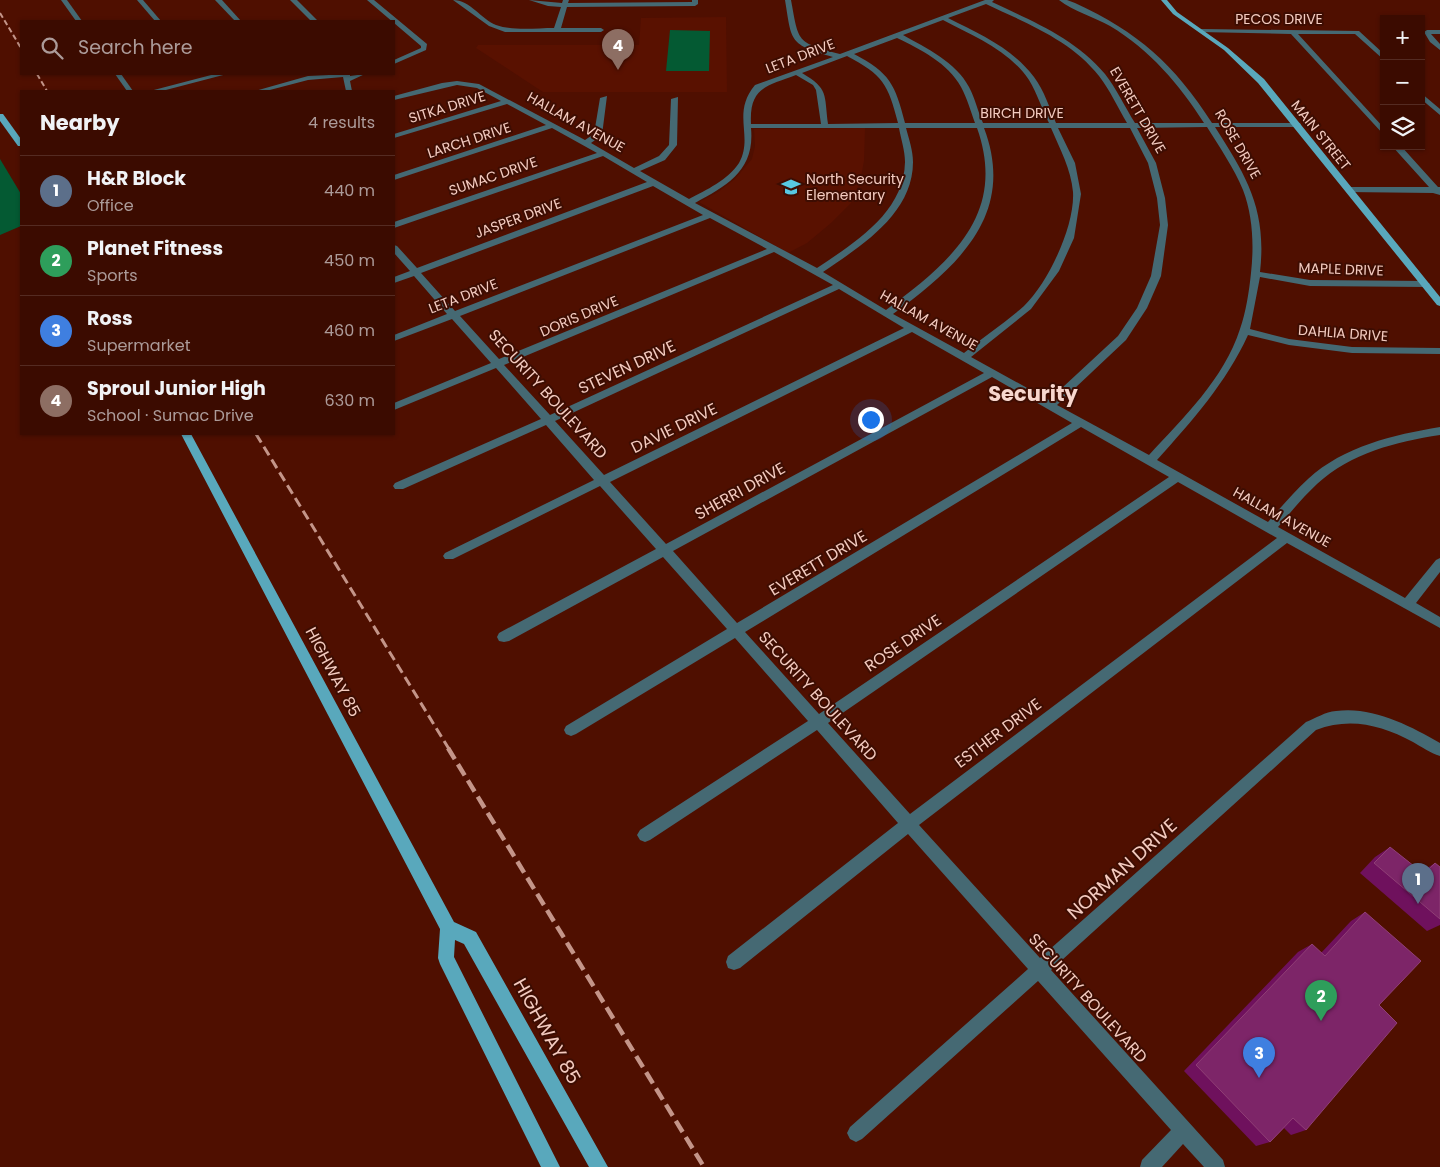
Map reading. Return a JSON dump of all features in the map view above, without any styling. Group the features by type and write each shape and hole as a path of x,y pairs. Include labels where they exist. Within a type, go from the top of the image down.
{"main road":[{"name":"MAIN STREET","path":"1164,0 1180,17 1226,49 1254,74 1440,303"},
{"path":"0,116 20,143"},
{"name":"HIGHWAY 85","path":"187,435 448,928 470,938 599,1167"},
{"path":"448,928 446,958 551,1167"}],"street":[{"path":"64,0 78,20"},
{"path":"140,0 157,20"},
{"path":"218,0 237,20"},
{"path":"293,0 315,20"},
{"path":"370,0 394,20"},
{"path":"456,0 498,28 513,30 601,30"},
{"path":"532,0 548,4 566,2 695,2"},
{"path":"788,0 793,34 797,38 811,46 871,65 885,77 890,85 902,126 909,164 903,191 888,215 868,238 817,272"},
{"name":"ROSE DRIVE","path":"1062,0 1088,11 1141,44 1160,61 1180,83 1210,125 1239,173 1252,205 1257,238 1256,274 1245,331 1221,378 1203,402 1151,460"},
{"name":"LETA DRIVE","path":"689,203 725,181 742,164 748,148 747,101 751,94 766,83 989,1"},
{"name":"EVERETT DRIVE","path":"989,1 1045,29 1087,60 1102,75 1152,163 1161,198 1164,225 1156,276 1142,308 1122,338 1051,406"},
{"path":"557,30 566,2"},
{"path":"943,18 993,43 1024,69 1032,79 1071,163 1077,194 1070,238 1054,271 1028,307 965,356"},
{"path":"395,20 425,45 424,49 417,53 395,62"},
{"name":"PECOS DRIVE","path":"1202,31 1357,32 1380,54"},
{"path":"1292,32 1380,129"},
{"path":"1440,32 1427,32 1432,41 1440,48"},
{"path":"886,314 943,271 975,231 983,210 989,185 990,168 990,160 965,87 949,66 930,52 897,35"},
{"path":"796,72 816,84 820,90 825,126"},
{"path":"119,75 129,90"},
{"path":"157,90 204,76"},
{"path":"263,90 308,78 347,76 349,90"},
{"name":"HALLAM AVENUE","path":"395,98 442,85 458,83 479,86 710,215 817,272 886,314 965,356 1080,423 1151,460 1440,623"},
{"path":"585,144 594,139 598,134 604,98"},
{"path":"634,171 662,158 673,145 675,99"},
{"path":"1425,99 1440,113"},
{"name":"SITKA DRIVE","path":"395,136 508,101"},
{"name":"BIRCH DRIVE","path":"748,126 1296,125"},
{"name":"LARCH DRIVE","path":"395,178 552,126"},
{"path":"1400,150 1439,192"},
{"name":"SUMAC DRIVE","path":"395,225 602,154"},
{"name":"JASPER DRIVE","path":"395,280 653,183"},
{"path":"1350,190 1439,192"},
{"name":"LETA DRIVE","path":"395,338 710,215"},
{"name":"SECURITY BOULEVARD","path":"395,249 1216,1167"},
{"name":"DORIS DRIVE","path":"395,407 774,249"},
{"name":"MAPLE DRIVE","path":"1256,274 1310,283 1425,284"},
{"name":"STEVEN DRIVE","path":"399,486 548,420 839,286"},
{"name":"DAVIE DRIVE","path":"449,556 913,328"},
{"name":"DAHLIA DRIVE","path":"1245,331 1289,342 1352,350 1440,351"},
{"name":"SHERRI DRIVE","path":"504,638 992,372"},
{"name":"EVERETT DRIVE","path":"571,730 1080,423"},
{"path":"1270,528 1313,481 1341,461 1384,442 1440,431"},
{"name":"ROSE DRIVE","path":"645,835 818,722 1178,476"},
{"name":"ESTHER DRIVE","path":"734,962 909,823 1286,537"},
{"path":"1408,604 1440,563"},
{"name":"NORMAN DRIVE","path":"856,1132 1311,726 1335,717 1360,718 1396,726 1411,732 1440,750"},
{"path":"1148,1167 1183,1130"}],"shaded area":[{"path":"726,17 727,92 543,92 476,48 478,45 639,45 641,18"},
{"name":"North Security Elementary","path":"865,128 864,161 860,182 851,203 807,243 788,253 699,202 718,192 735,179 752,159 755,146 754,129"}],"green space":[{"path":"670,30 710,31 709,71 666,71"},
{"path":"0,159 20,192 20,226 0,235"}],"building":[{"path":"1390,847 1424,874 1435,863 1440,867 1440,919 1374,863"},
{"path":"1365,912 1421,961 1379,1005 1397,1023 1306,1130 1293,1118 1270,1142 1196,1065 1312,944 1325,956"}],"railway":[{"path":"0,13 20,46"},
{"path":"38,75 46,90"},
{"path":"257,435 449,749"},
{"path":"448,748 704,1167"}],"place":[{"name":"Sproul Junior High","path":"618,70"},
{"name":"North Security Elementary","path":"791,187"},
{"name":"H&R Block","path":"1418,904"},
{"name":"Planet Fitness","path":"1321,1021"},
{"name":"Ross","path":"1259,1078"}],"district":[{"name":"Security","path":"1033,393"}]}
